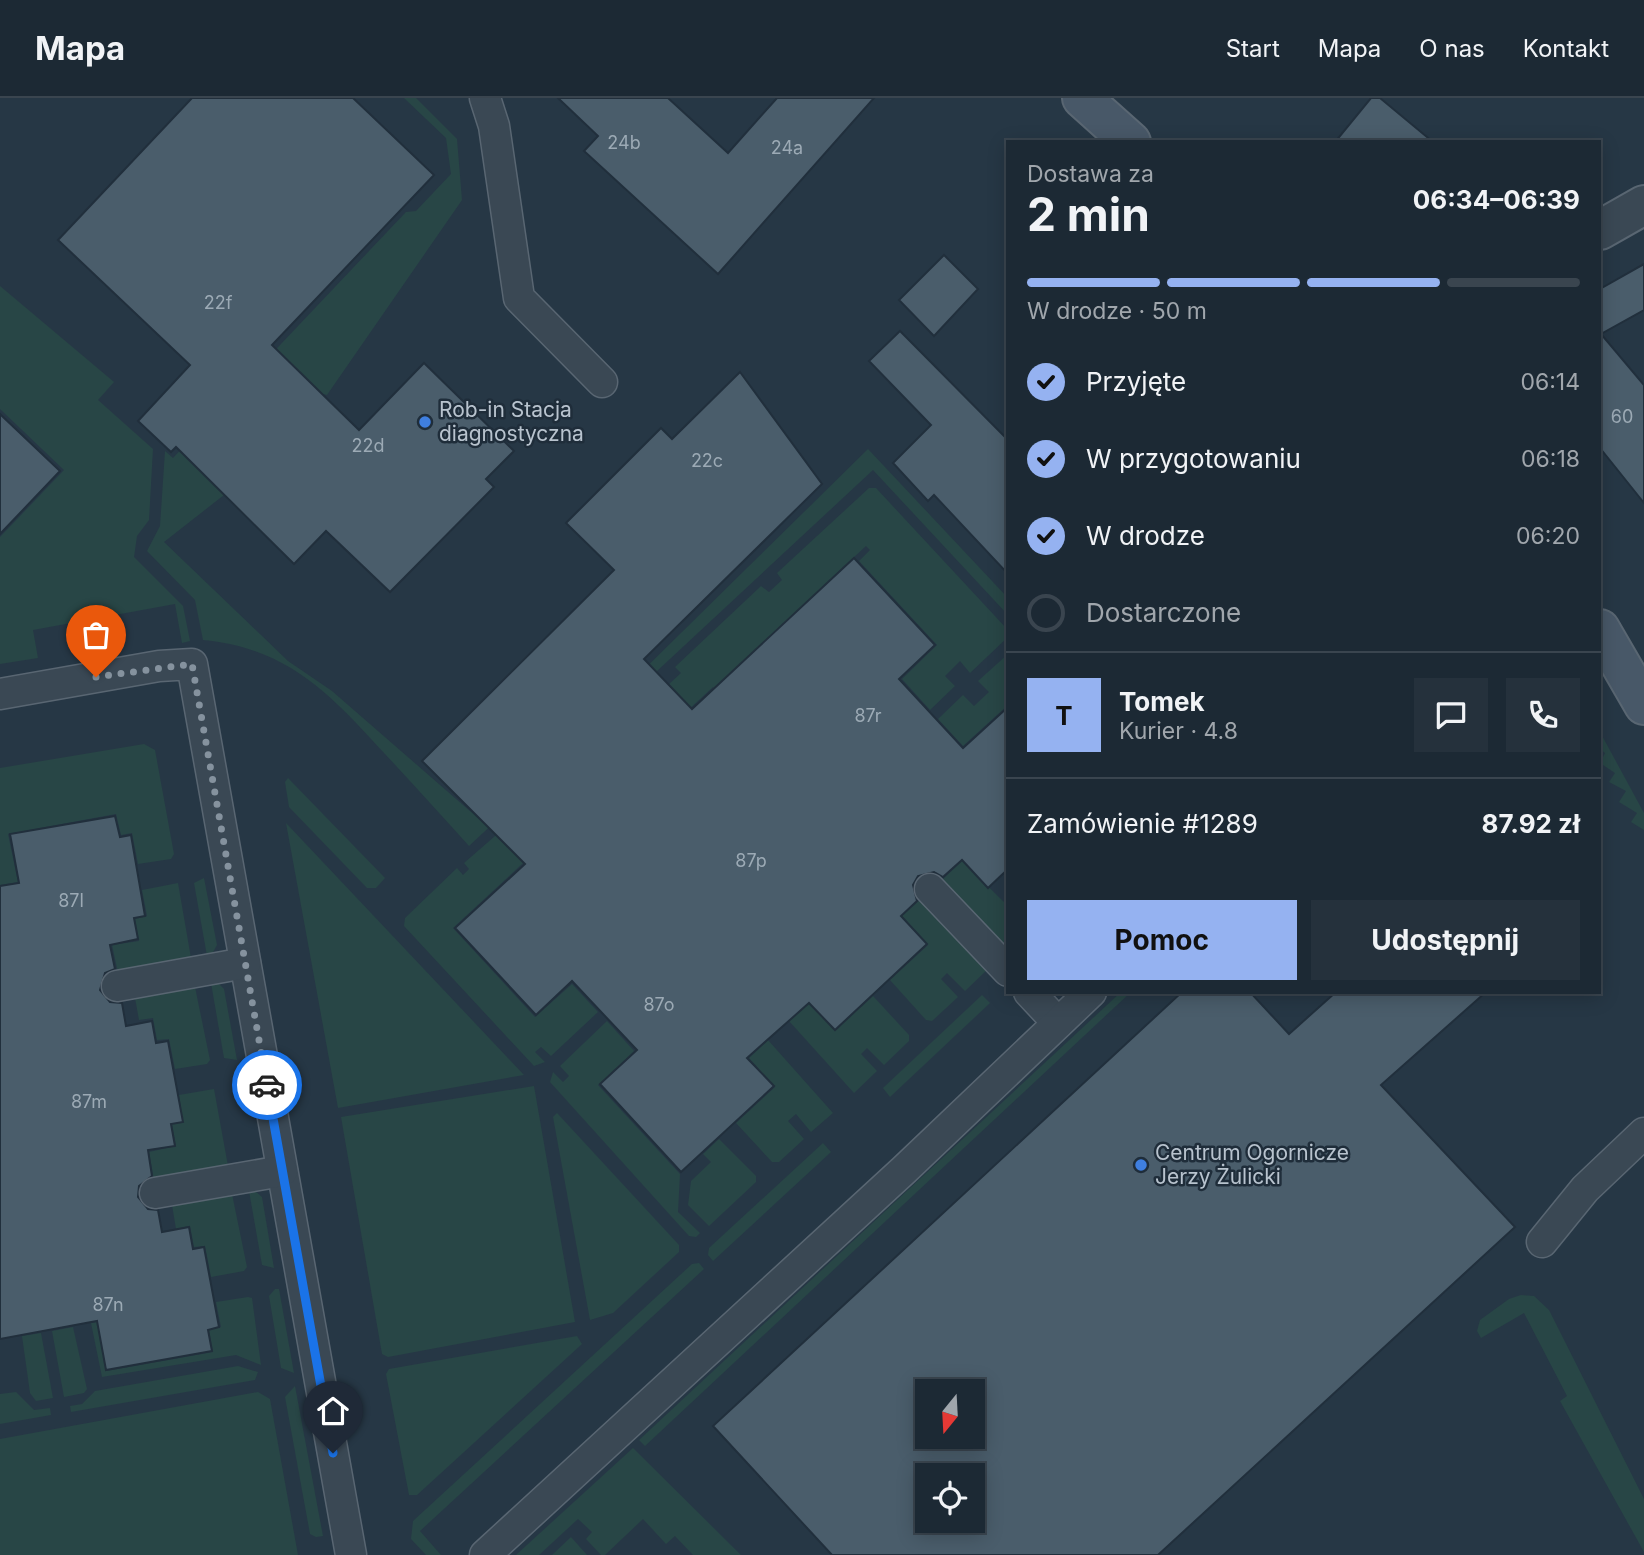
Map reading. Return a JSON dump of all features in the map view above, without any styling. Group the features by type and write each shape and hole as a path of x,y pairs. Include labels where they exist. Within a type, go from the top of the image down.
{"street":[{"path":"1082,98 1129,140"},
{"path":"1601,229 1644,205"},
{"path":"1601,631 1644,705"}],"lane":[{"path":"485,98 494,126 519,298 602,382"},
{"path":"0,694 159,666 192,664 351,1555"},
{"path":"930,889 1006,969"},
{"path":"117,986 245,963"},
{"path":"1031,994 1058,1023"},
{"path":"485,1555 904,1170 1089,994"},
{"path":"1542,1242 1585,1189 1644,1133"},
{"path":"155,1193 282,1171"}],"green space":[{"path":"404,98 416,98 457,139 462,200 327,395 323,394 224,495 164,542 288,661 332,691 486,825 868,449 1006,596 1006,613 873,470 469,846 396,765 326,694 283,664 260,653 203,640 195,600 147,551 160,526 165,451 173,458 406,212 416,211 451,174 446,138"},
{"path":"0,286 114,382 98,400 153,449 149,520 137,536 134,557 183,606 190,641 182,643 175,604 33,630 38,658 0,664 0,537 64,470 0,409"},
{"path":"869,488 876,488 1006,628 1006,639 970,673 960,661 945,676 955,686 930,710 902,679 937,645 859,561 870,550 866,546 761,644 800,686 717,692 713,687 453,928 535,1017 572,984 598,1012 551,1056 541,1047 535,1052 545,1062 534,1066 404,926 405,918 457,868 463,875 469,869 464,863 681,673 675,667 761,586 769,592 782,580 777,573"},
{"path":"1006,656 1006,707 963,746 938,719 963,695 974,706 989,692 978,681"},
{"path":"1601,734 1644,813 1644,830 1631,822 1637,813 1619,802 1626,791 1609,782 1615,773 1601,764 1605,753 1601,750"},
{"path":"144,744 155,750 174,854 171,859 138,864 132,833 121,835 116,814 8,834 18,882 0,885 0,768"},
{"path":"288,778 385,878 376,888 367,888 289,807 285,782"},
{"path":"286,823 524,1075 338,1108"},
{"path":"962,861 1006,904 1006,947 942,880"},
{"path":"204,878 217,945 212,954 207,956 194,883"},
{"path":"178,883 191,958 118,973 112,945 139,941 135,919 147,916 142,890"},
{"path":"921,899 988,969 965,991 947,973 941,979 958,997 932,1021 926,1020 890,980 928,945 902,916"},
{"path":"211,983 219,984 224,989 237,1060 224,1058"},
{"path":"195,987 210,1060 207,1064 175,1069 169,1039 157,1040 153,1018 139,1020 135,998"},
{"path":"1119,994 1129,994 645,1446 639,1440"},
{"path":"982,995 990,1003 890,1097 883,1088"},
{"path":"873,996 909,1035 909,1041 884,1065 867,1048 861,1054 877,1071 854,1093 789,1021 808,1002 835,1031"},
{"path":"607,1021 634,1051 598,1085 680,1174 678,1212 700,1233 696,1237 689,1236 550,1082 553,1072 563,1082 569,1076 560,1066"},
{"path":"768,1040 833,1113 811,1132 796,1114 788,1121 804,1139 779,1162 772,1162 736,1123 775,1087 749,1058"},
{"path":"534,1086 575,1322 388,1357 382,1354 341,1117"},
{"path":"214,1089 228,1166 154,1180 149,1152 176,1146 172,1124 183,1122 179,1095"},
{"path":"557,1113 679,1245 679,1252 613,1313 590,1320 553,1117"},
{"path":"719,1139 756,1176 756,1182 709,1226 688,1205 691,1181 711,1162 703,1154"},
{"path":"823,1143 831,1152 713,1261 708,1255 709,1248"},
{"path":"249,1191 255,1191 262,1197 274,1268 262,1265"},
{"path":"232,1194 247,1267 244,1271 211,1277 205,1246 194,1247 190,1226 176,1229 172,1205"},
{"path":"699,1263 704,1269 420,1531 441,1555 426,1555 411,1539 413,1521 692,1264"},
{"path":"275,1289 279,1289 294,1373 281,1368 269,1296"},
{"path":"1521,1295 1534,1296 1549,1310 1644,1499 1644,1552 1560,1401 1567,1396 1524,1313 1481,1338 1477,1331 1480,1320 1509,1299"},
{"path":"252,1298 261,1365 236,1355 102,1377 91,1323 97,1322 106,1371 213,1352 209,1330 221,1327 216,1302"},
{"path":"73,1327 87,1389 84,1393 64,1397 52,1331"},
{"path":"41,1333 53,1398 36,1401 30,1393 22,1336"},
{"path":"577,1336 582,1344 417,1495 409,1495 386,1374 389,1369"},
{"path":"238,1366 258,1372 255,1380 71,1412 70,1406 82,1404 95,1391"},
{"path":"295,1386 323,1536 310,1534 285,1397"},
{"path":"16,1392 34,1410 50,1408 51,1415 0,1424 0,1394"},
{"path":"258,1392 270,1399 298,1555 0,1555 0,1439"},
{"path":"633,1448 741,1555 693,1555 675,1536 666,1544 643,1519 605,1555 601,1555 586,1539 592,1532 578,1519 539,1555 516,1555"},
{"path":"571,1537 587,1555 552,1555"}],"building":[{"path":"192,98 353,98 434,175 272,345 359,430 424,363 514,451 486,479 494,487 390,592 326,531 294,564 176,447 171,452 138,421 190,365 58,240"},
{"path":"558,98 668,98 728,153 777,98 874,98 718,274 584,151 598,136"},
{"path":"1371,98 1380,98 1431,140 1337,140"},
{"path":"944,255 978,289 934,336 899,300"},
{"path":"1644,264 1644,310 1601,334 1601,288"},
{"path":"900,331 1006,438 1006,572 934,495 928,501 893,463 931,425 869,361"},
{"path":"1601,334 1644,385 1644,503 1601,449"},
{"path":"740,372 822,484 644,659 692,709 854,558 935,645 899,679 963,748 1006,709 1006,871 988,888 962,860 943,877 934,872 918,876 913,885 917,901 901,916 927,944 835,1030 809,1003 747,1058 774,1086 681,1172 600,1084 637,1050 572,981 536,1015 455,928 525,864 422,761 614,570 566,523 661,428 672,439"},
{"path":"0,414 60,471 0,534"},
{"path":"115,816 120,837 131,835 145,916 134,918 138,939 110,945 115,969 105,973 100,990 110,1002 122,1003 126,1026 152,1021 156,1043 168,1041 183,1122 171,1124 175,1146 148,1150 152,1176 139,1186 138,1197 148,1209 158,1210 162,1232 189,1227 193,1249 204,1247 219,1327 208,1330 212,1351 106,1370 97,1321 0,1339 0,886 19,883 10,834"},
{"path":"1180,994 1252,994 1289,1034 1334,994 1484,994 1381,1085 1515,1227 1158,1555 832,1555 713,1426"}],"way so far":[{"path":"96,677 159,666 192,664 267,1085"}],"place":[{"name":"Rob-in Stacja diagnostyczna","path":"425,422"},
{"name":"Centrum Ogornicze Jerzy Żulicki","path":"1141,1165"}],"route":[{"path":"267,1085 333,1453"}]}
